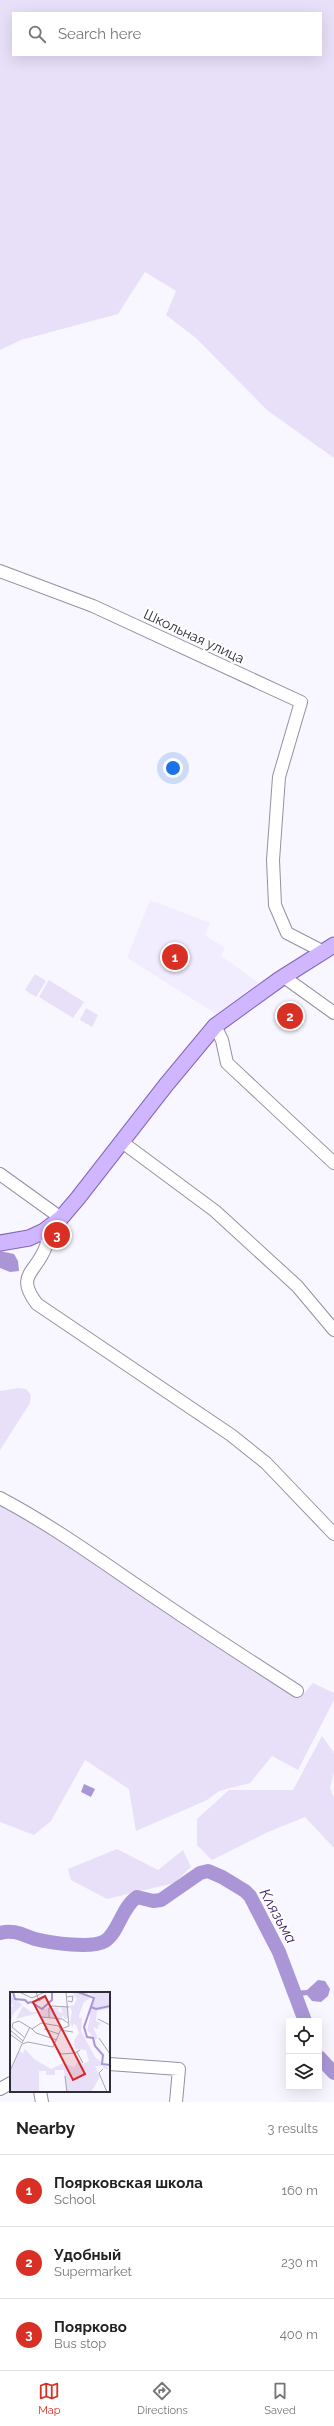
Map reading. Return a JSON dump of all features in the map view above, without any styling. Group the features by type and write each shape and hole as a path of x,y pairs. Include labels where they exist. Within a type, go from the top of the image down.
{"main road":[{"path":"0,1242 29,1238 44,1231 61,1218 166,1084 216,1026 284,977 328,948"}],"street":[{"name":"Школьная улица","path":"0,571 92,606 301,702 279,777 273,860 275,905 287,933 328,948"},
{"path":"284,977 334,1013"},
{"path":"216,1026 222,1040 227,1063 334,1163"},
{"path":"122,1142 215,1212 297,1286 334,1330"},
{"path":"0,1174 61,1218"},
{"path":"44,1231 47,1245 26,1281 27,1291 37,1304 231,1435 266,1463 334,1534"},
{"path":"0,1498 27,1512 92,1553 221,1642 297,1691"},
{"path":"110,2064 179,2069 176,2102"},
{"path":"0,2089 10,2084"},
{"path":"40,2092 42,2102"}],"shaded area":[{"path":"0,0 334,0 334,458 267,410 196,338 166,315 176,291 145,272 118,314 21,340 0,350"},
{"path":"150,900 210,923 205,935 225,948 221,956 259,983 216,1014 127,958"},
{"path":"35,974 46,981 36,997 25,990"},
{"path":"49,980 84,1002 73,1018 39,997"},
{"path":"86,1008 98,1015 92,1027 80,1020"},
{"path":"0,1251 14,1254 18,1261 19,1271 10,1272 0,1268"},
{"path":"18,1388 26,1389 31,1395 30,1403 0,1450 0,1391"},
{"path":"0,1503 21,1515 300,1698 313,1683 334,1693 334,1700 298,1770 272,1756 250,1783 219,1791 207,1800 136,1831 129,1789 85,1760 51,1821 34,1835 0,1822"},
{"path":"322,1736 334,1753 334,1772 330,1788 334,1798 334,1848 305,1817 268,1832 212,1860 197,1845 197,1819 229,1790 293,1790"},
{"path":"84,1784 95,1789 91,1797 81,1792"},
{"path":"117,1849 158,1870 183,1850 191,1867 174,1883 107,1899 71,1880 68,1869"},
{"path":"318,1980 325,1981 330,1989 328,1996 321,2002 312,2001 307,1995 296,1997 294,1991 307,1990"}],"waterway":[{"name":"Клязьма","path":"0,1933 14,1932 35,1939 61,1944 91,1945 99,1943 110,1937 127,1907 137,1897 153,1901 161,1900 200,1873 208,1871 222,1877 245,1891 250,1896 279,1952 304,2018"},
{"name":"Клязьма","path":"322,2060 334,2073"}],"place":[{"name":"Поярковская школа","path":"175,957"},
{"name":"Удобный","path":"290,1016"},
{"name":"Поярково","path":"57,1235"}]}
